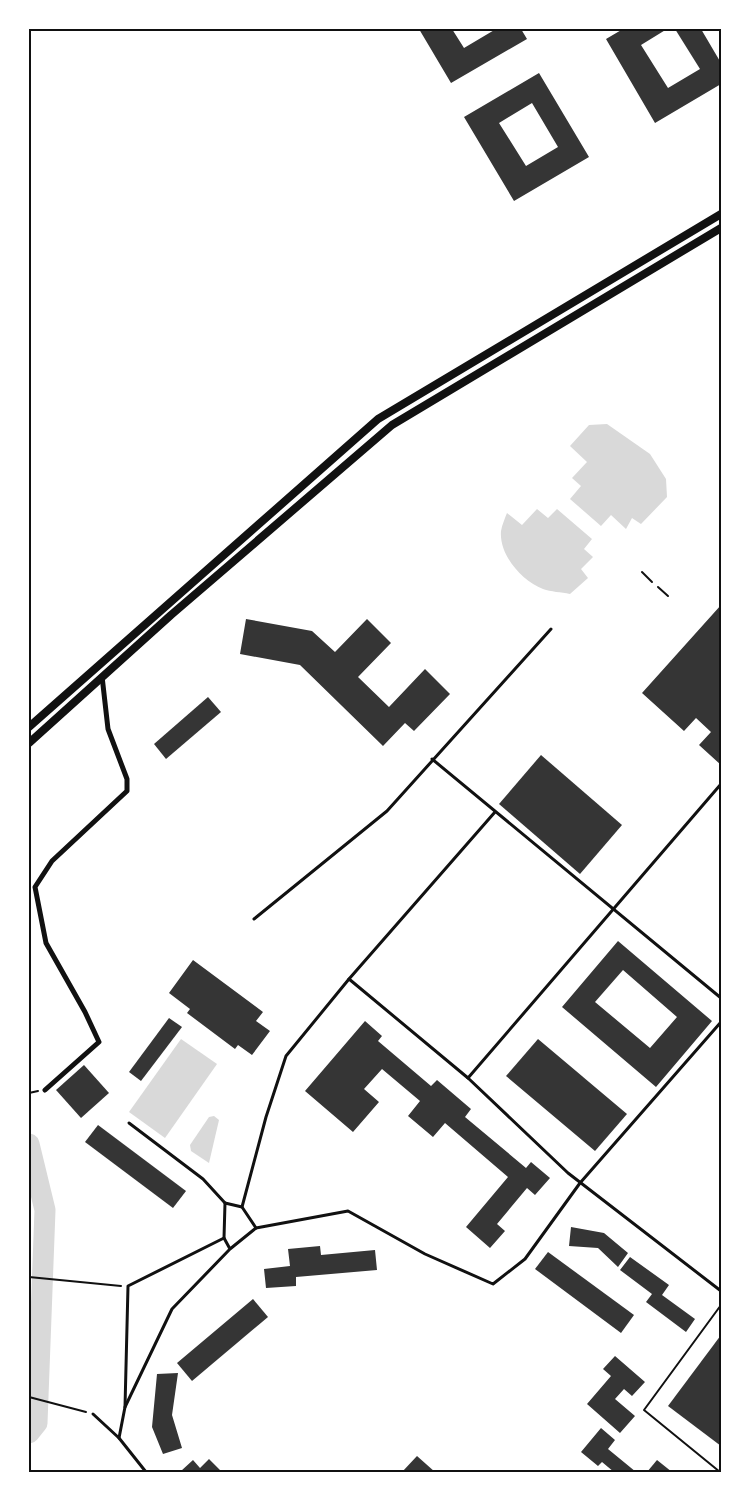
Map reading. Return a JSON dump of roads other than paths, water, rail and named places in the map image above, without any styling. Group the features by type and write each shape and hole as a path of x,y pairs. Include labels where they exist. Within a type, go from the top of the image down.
{"street":[{"path":"29,727 378,419 721,214"},
{"path":"29,743 171,614 392,426 721,228"},
{"path":"45,1090 99,1042 86,1012 46,943 36,887 52,861 127,791 127,779 108,729 102,676"}],"lane":[{"path":"254,919 387,811 551,629"},
{"path":"432,759 721,998"},
{"path":"468,1078 721,784"},
{"path":"242,1207 266,1117 286,1056 349,979 495,812"},
{"path":"349,979 468,1078 580,1183 721,1291"},
{"path":"125,1407 172,1309 230,1249 256,1228 348,1210 426,1254 493,1284 525,1259 580,1183 721,1022"},
{"path":"129,1123 203,1179 225,1203 242,1207 256,1228"},
{"path":"225,1203 224,1238 230,1249"},
{"path":"119,1438 125,1407 128,1286 224,1238"},
{"path":"93,1414 119,1438 146,1472"}],"waterway":[{"path":"29,1144 45,1210 37,1423 29,1433"}]}
